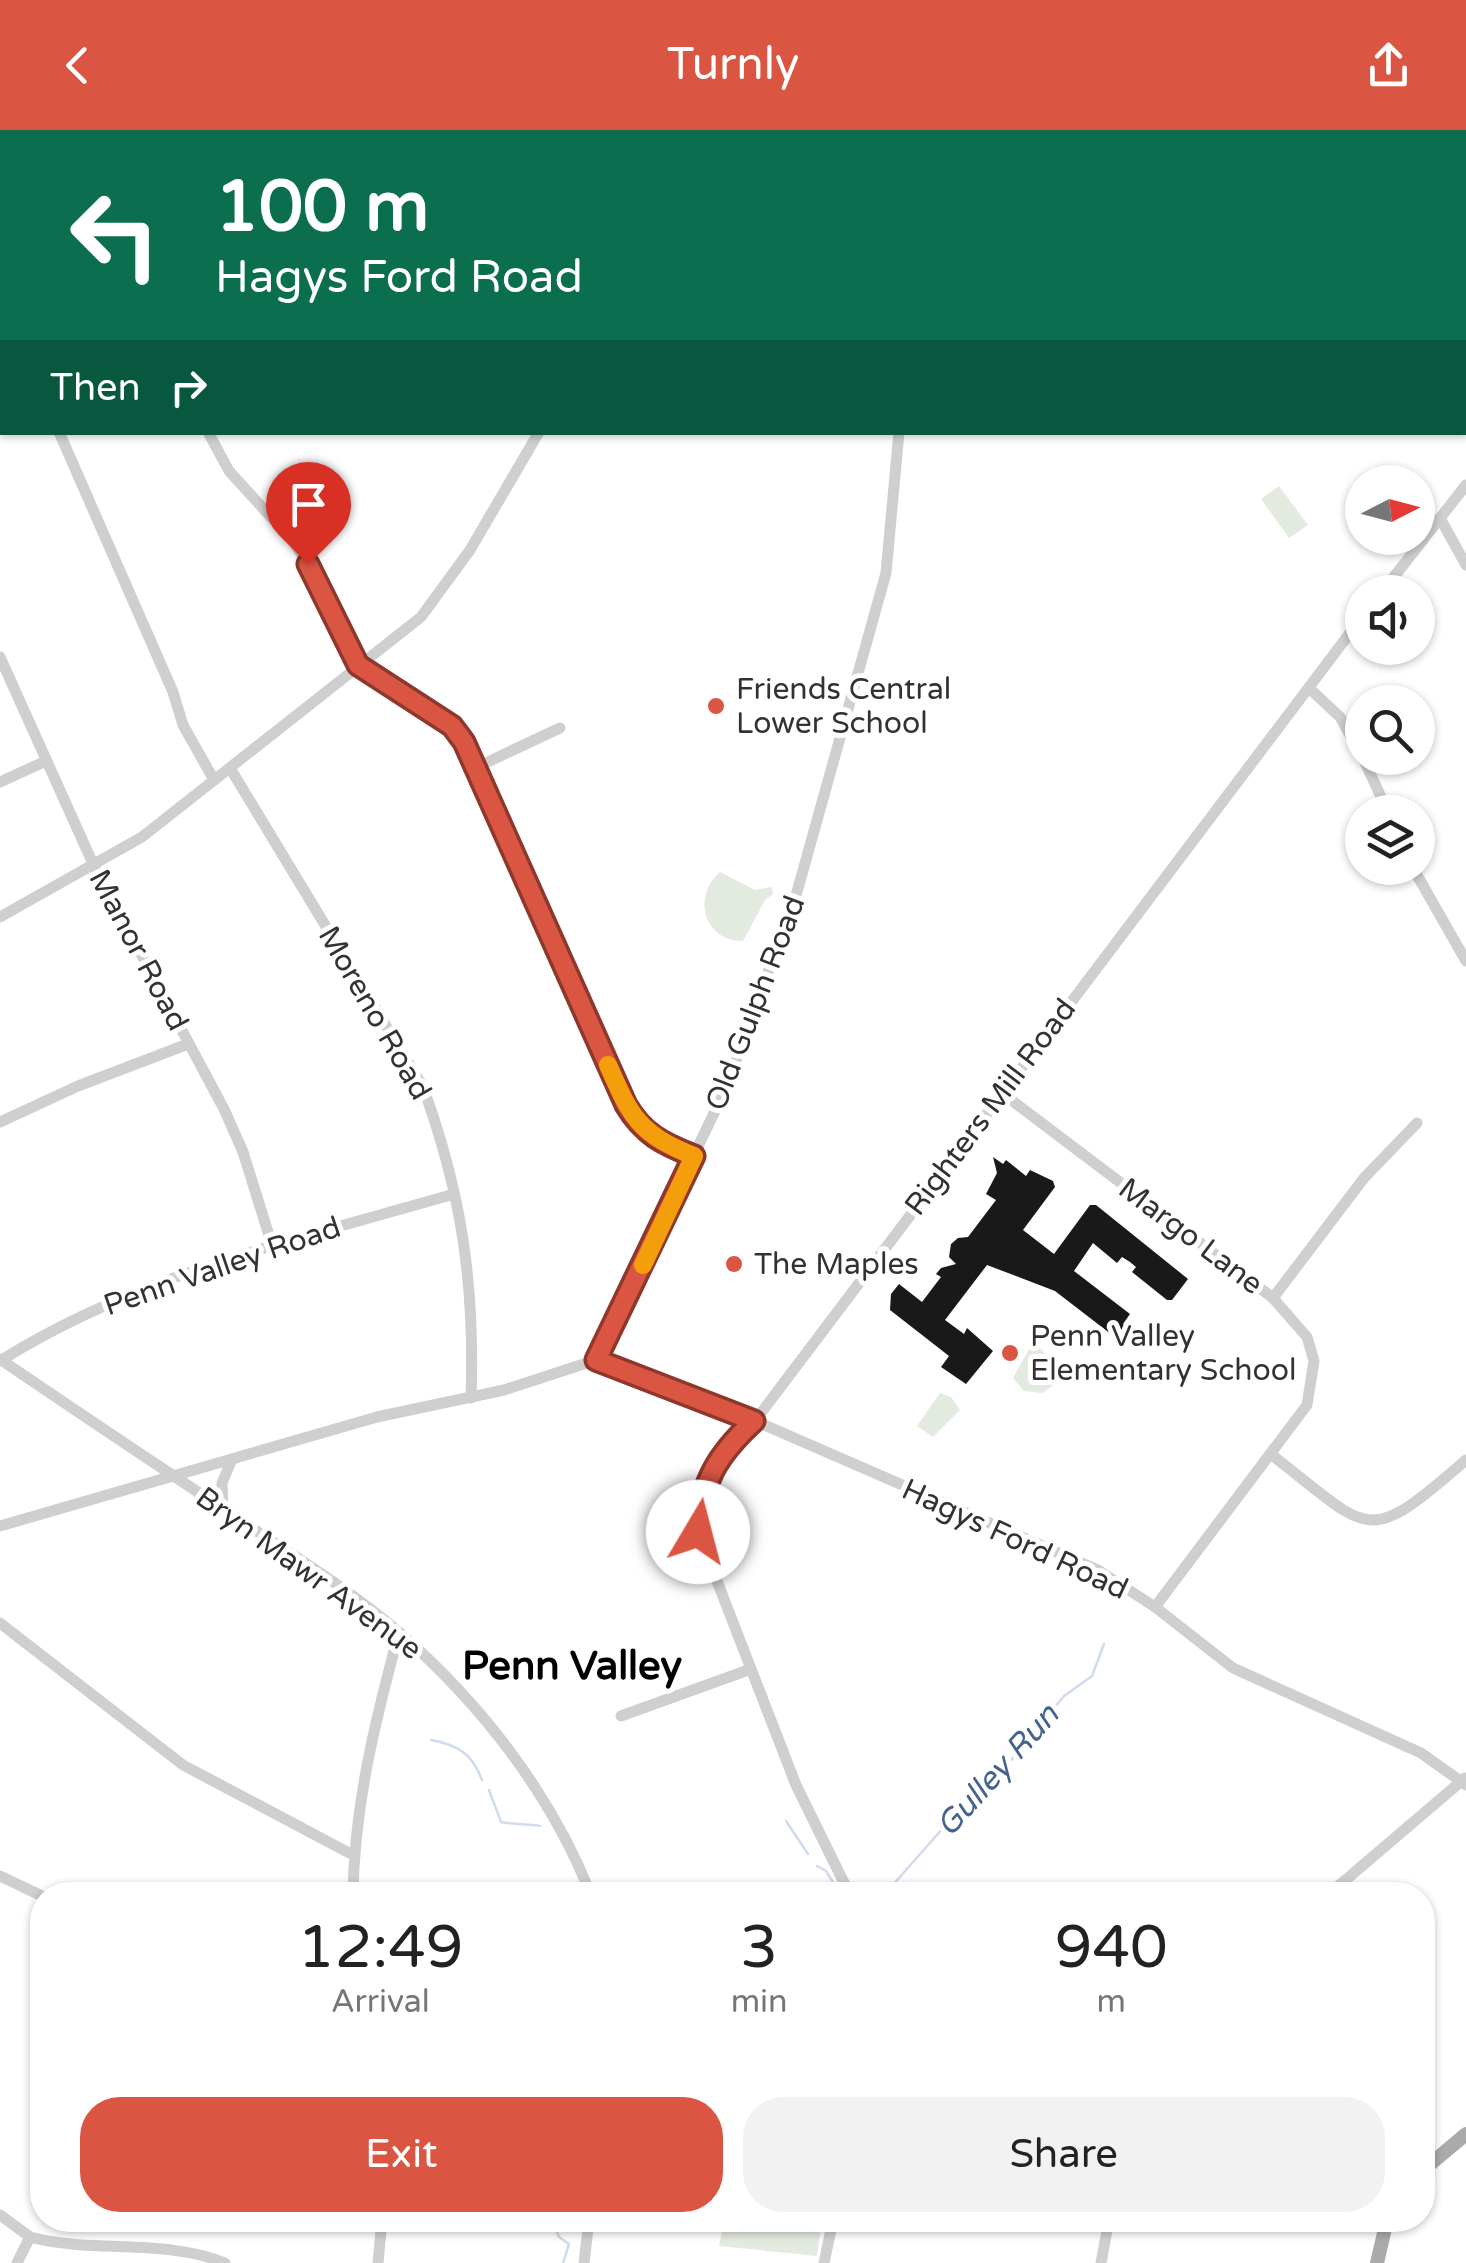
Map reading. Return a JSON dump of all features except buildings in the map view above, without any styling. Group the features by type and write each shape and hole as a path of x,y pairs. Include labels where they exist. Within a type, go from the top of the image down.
{"main road":[{"path":"1435,2160 1466,2134"},
{"path":"1377,2263 1384,2232"}],"street":[{"path":"61,435 183,726 214,780"},
{"path":"210,435 229,471 293,541 315,574 358,665 452,726 477,767 626,1105 638,1126 651,1137 694,1156"},
{"path":"0,916 142,838 421,617 470,550 537,435"},
{"name":"Old Gulph Road","path":"596,1360 726,1088 798,892 872,636 886,573 899,435"},
{"path":"1395,575 1466,485"},
{"path":"1440,518 1466,565"},
{"name":"Righters Mill Road","path":"844,1882 796,1784 698,1529 701,1491 707,1478 1345,640"},
{"name":"Manor Road","path":"0,656 94,866 243,1152 272,1245"},
{"path":"1310,688 1345,726"},
{"path":"477,767 560,728"},
{"path":"0,782 46,761"},
{"name":"Moreno Road","path":"230,768 423,1088 440,1132 471,1282 470,1398"},
{"path":"1423,885 1466,962"},
{"path":"0,1122 78,1086 188,1044"},
{"name":"Margo Lane","path":"1002,1093 1273,1298 1307,1337 1314,1361 1307,1405 1155,1606"},
{"path":"1273,1298 1364,1178 1417,1123"},
{"name":"Penn Valley Road","path":"1,1360 71,1320 137,1292 272,1245 454,1194"},
{"name":"Bryn Mawr Avenue","path":"1,1360 297,1557 398,1632 462,1691 515,1756 556,1822 586,1882"},
{"path":"0,1526 377,1417 470,1398 596,1360"},
{"name":"Hagys Ford Road","path":"596,1360 754,1421 1098,1570 1155,1606 1233,1668 1421,1753 1464,1781"},
{"path":"1272,1455 1355,1519 1374,1522 1394,1518 1412,1507 1466,1460"},
{"path":"223,1510 222,1483 232,1459"},
{"path":"0,1623 184,1765 354,1855"},
{"path":"353,1882 371,1740 398,1632"},
{"path":"621,1716 750,1670"},
{"path":"1344,1882 1464,1781"},
{"path":"0,1876 30,1890"},
{"path":"0,2215 30,2237 60,2245 186,2251 225,2263"},
{"path":"378,2263 381,2232"},
{"path":"584,2263 588,2232"},
{"path":"824,2263 830,2232"},
{"path":"1100,2263 1106,2232"},
{"path":"17,2263 30,2237"}],"shaded area":[{"path":"1279,486 1308,525 1289,538 1261,499"},
{"path":"720,872 755,890 772,887 773,894 765,900 743,941 719,934 706,916 706,893"},
{"path":"1033,1342 1062,1369 1058,1382 1042,1393 1024,1391 1013,1378"},
{"path":"940,1393 951,1397 960,1410 933,1437 917,1426"},
{"path":"722,2232 820,2232 817,2256 719,2246"}],"waterway":[{"name":"Gulley Run","path":"895,1882 958,1811 1007,1765 1064,1696 1092,1676 1104,1644"},
{"path":"431,1740 464,1752 482,1780"},
{"path":"489,1790 501,1822 540,1826"},
{"path":"786,1821 808,1854"},
{"path":"817,1866 833,1882"},
{"name":"Gulley Run","path":"557,2232 569,2244 563,2263"}],"slow traffic":[{"path":"608,1065 638,1126 667,1146 694,1156 643,1265"}],"place":[{"name":"Friends Central Lower School","path":"716,706"},
{"name":"The Maples","path":"734,1264"},
{"name":"Penn Valley Elementary School","path":"1010,1353"}],"district":[{"name":"Penn Valley","path":"572,1665"}],"route":[{"path":"308,564 322,585 358,665 428,708 452,726 464,742 626,1105 638,1126 651,1137 694,1156 596,1360 754,1421 707,1478 701,1491 698,1532"}]}
